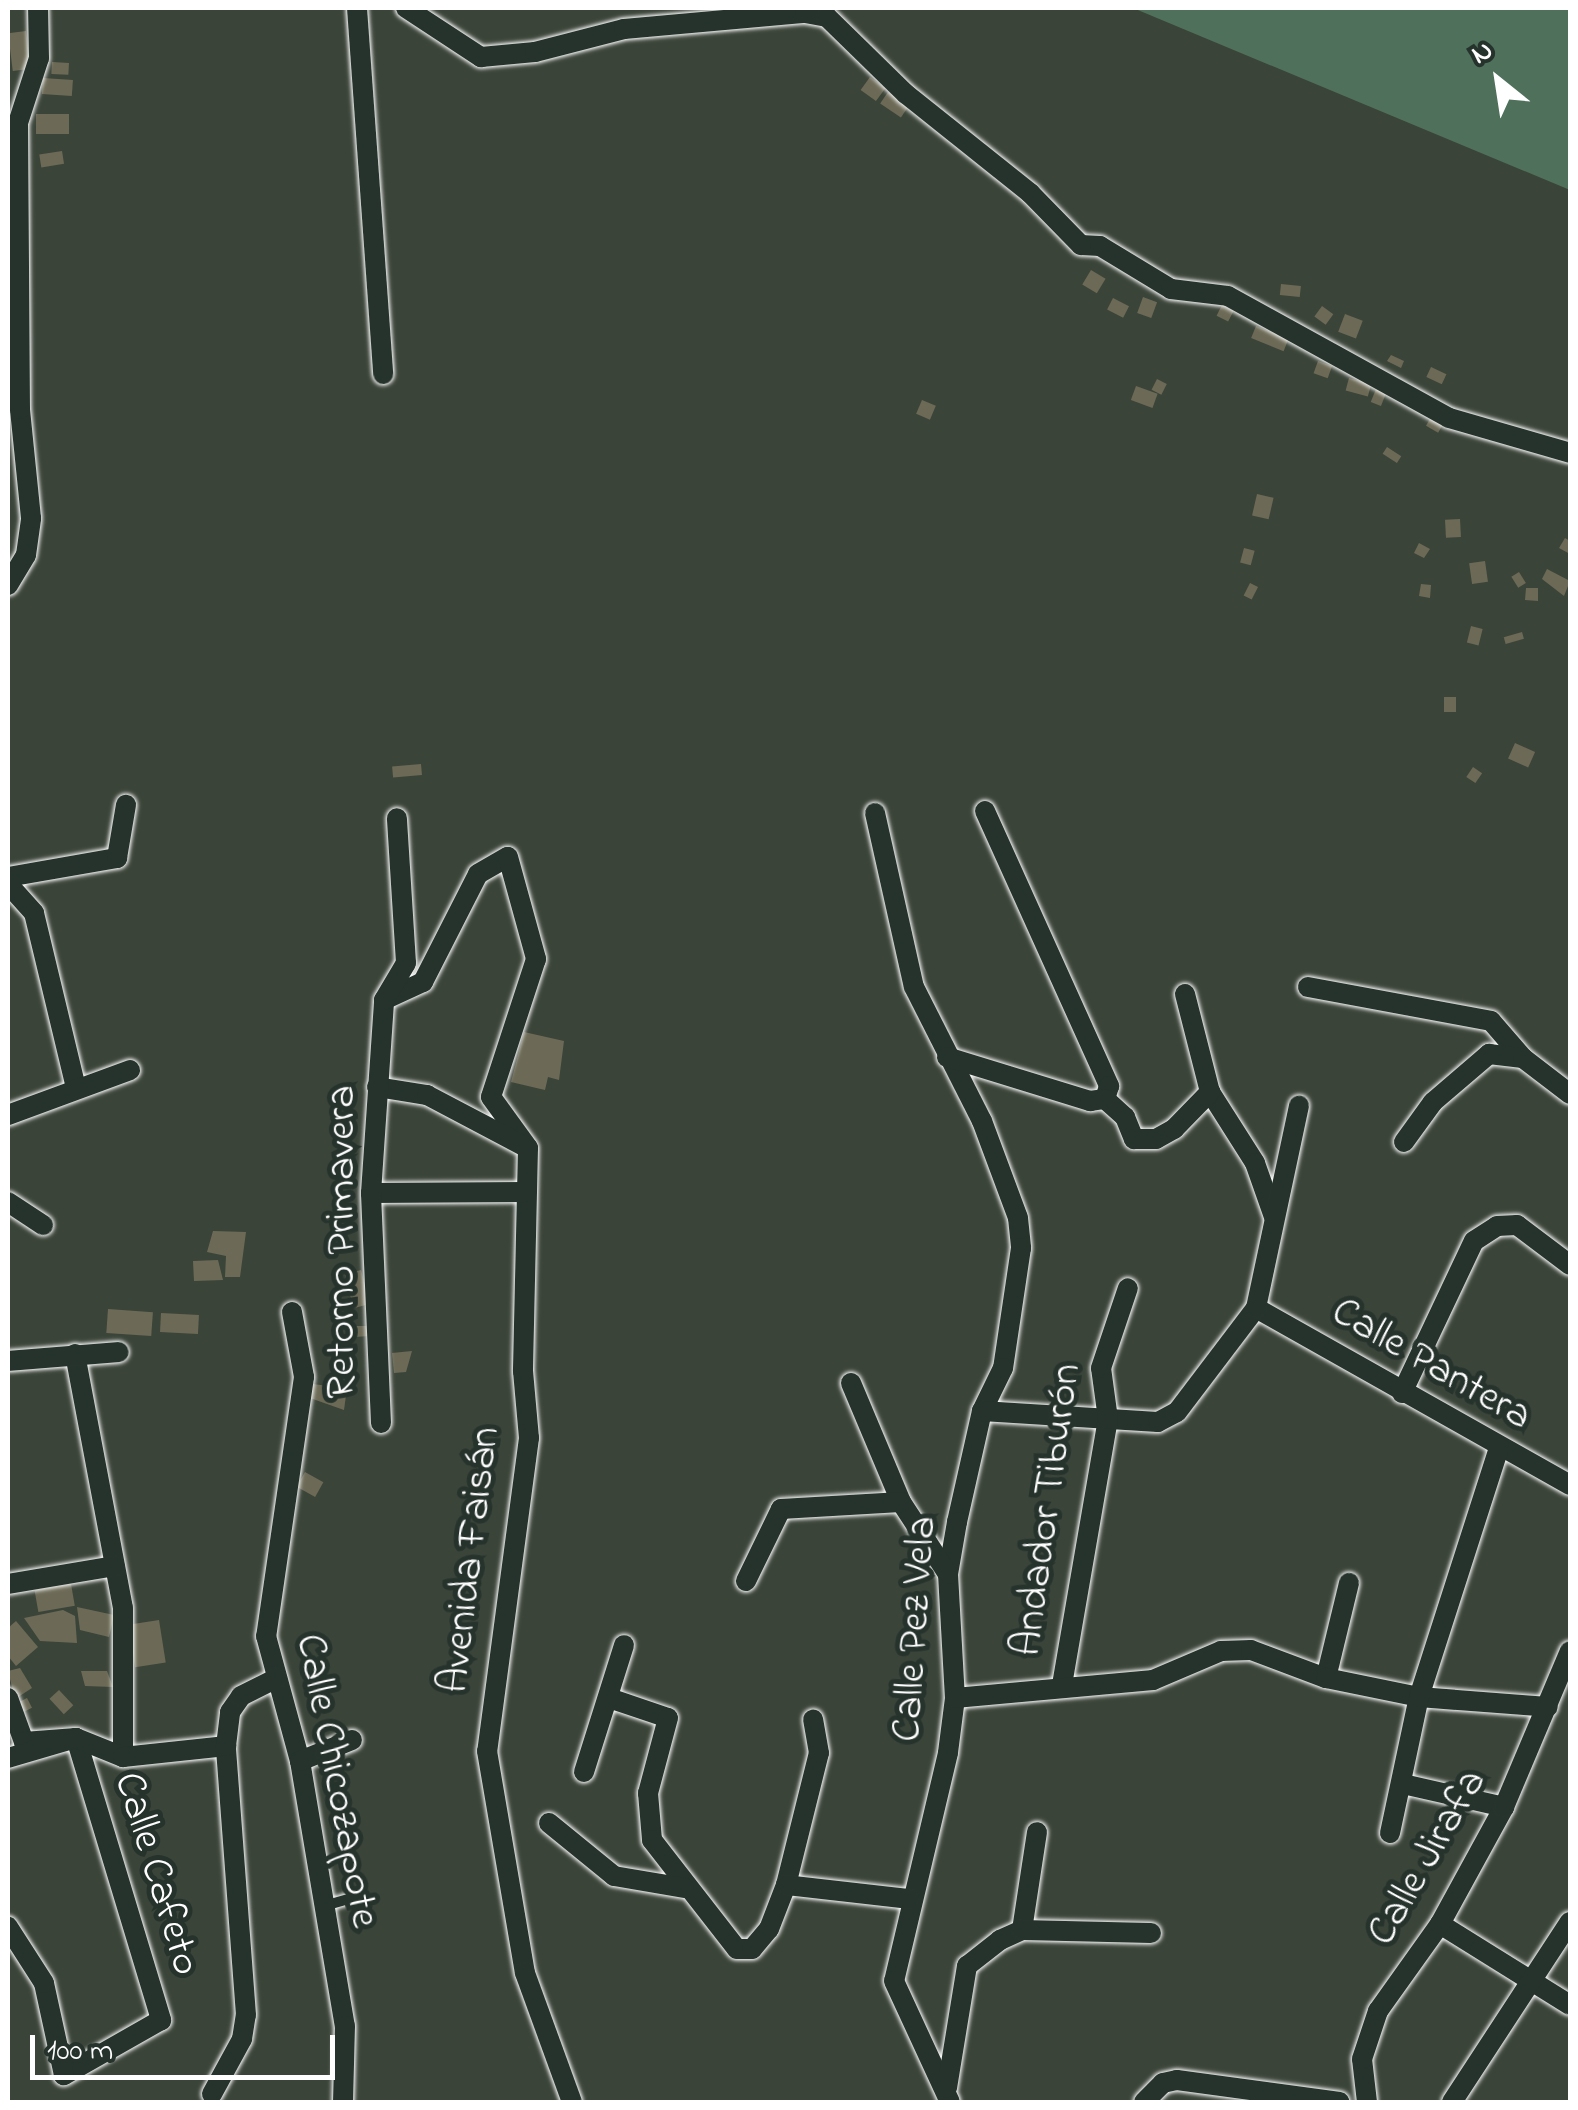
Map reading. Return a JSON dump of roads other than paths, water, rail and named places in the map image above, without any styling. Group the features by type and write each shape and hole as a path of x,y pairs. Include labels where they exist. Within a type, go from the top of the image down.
{"street":[{"path":"8,585 26,555 31,518 14,410 15,99 38,58 38,8"},
{"path":"356,8 383,374"},
{"path":"406,8 481,57 535,52 624,29 805,12 827,17 906,94 1030,193 1081,245 1100,246 1171,288 1228,296 1450,418 1570,453"},
{"path":"76,1088 34,913 8,881 117,858 126,805"},
{"path":"985,811 1014,884 1109,1086 1105,1099"},
{"name":"Calle Pez Vela","path":"874,813 914,987 982,1121 1018,1218 1022,1248 1004,1368 982,1411 948,1574 955,1698 938,1801 908,1899 894,1981 903,2012 949,2095"},
{"path":"384,1000 406,963 397,818"},
{"path":"384,1000 423,982 478,874 508,856 536,959 491,1097 528,1148"},
{"path":"1308,987 1492,1021 1523,1058 1570,1094"},
{"path":"1185,994 1210,1092 1255,1163 1275,1218"},
{"name":"Retorno Primavera","path":"381,1423 371,1194 384,1000"},
{"path":"1404,1142 1432,1102 1489,1054 1523,1058"},
{"path":"947,1057 1090,1101 1105,1099 1125,1116 1134,1138 1156,1139 1174,1129 1210,1092"},
{"path":"8,1115 130,1070"},
{"path":"377,1087 427,1094 528,1148"},
{"path":"982,1411 1158,1422 1177,1412 1256,1308 1299,1106"},
{"name":"Avenida Faisán","path":"528,1148 524,1192 529,1438 487,1751 525,1973 572,2102"},
{"path":"371,1194 524,1192"},
{"path":"8,1202 43,1224"},
{"path":"1402,1393 1474,1241 1497,1226 1517,1225 1570,1265"},
{"name":"Andador Tiburón","path":"1062,1685 1108,1420 1101,1368 1128,1288"},
{"name":"Calle Pantera","path":"1256,1308 1570,1486"},
{"name":"Calle Chicozapote","path":"292,1312 304,1377 266,1636 300,1761 345,2026 344,2102"},
{"path":"8,1361 119,1352"},
{"path":"75,1354 123,1608 123,1757"},
{"path":"851,1383 901,1502 948,1574"},
{"name":"Calle Jirafa","path":"1390,1833 1419,1697 1499,1448"},
{"path":"746,1582 781,1509 901,1502"},
{"path":"8,1584 114,1566"},
{"path":"1326,1678 1349,1583"},
{"path":"584,1772 624,1645"},
{"path":"955,1698 1062,1685 1153,1680 1221,1651 1251,1650 1326,1678 1419,1697 1548,1707"},
{"name":"Calle Jirafa","path":"1367,2102 1362,2059 1378,2011 1440,1924 1504,1807 1570,1652"},
{"path":"212,2094 242,2039 246,2015 226,1746 230,1712 241,1696 277,1678"},
{"name":"Calle Cafeto","path":"8,1698 24,1742 76,1738 161,2020 64,2075 44,1983 8,1927"},
{"path":"609,1698 668,1718 648,1793 652,1840 684,1888 737,1949 752,1949 768,1929 786,1885 819,1754 813,1720"},
{"path":"8,1758 76,1738 123,1757 226,1746"},
{"path":"300,1761 352,1740"},
{"path":"1403,1784 1504,1807"},
{"path":"549,1823 614,1876 684,1888"},
{"path":"1022,1930 1037,1832"},
{"path":"786,1885 908,1899"},
{"path":"1452,2102 1570,1922"},
{"path":"1440,1924 1570,2005"},
{"path":"949,2095 967,1966 1022,1930 1150,1933"},
{"path":"1144,2102 1163,2083 1177,2080 1261,2099 1340,2102"}],"lane":[{"path":"323,1906 352,1898"}]}
